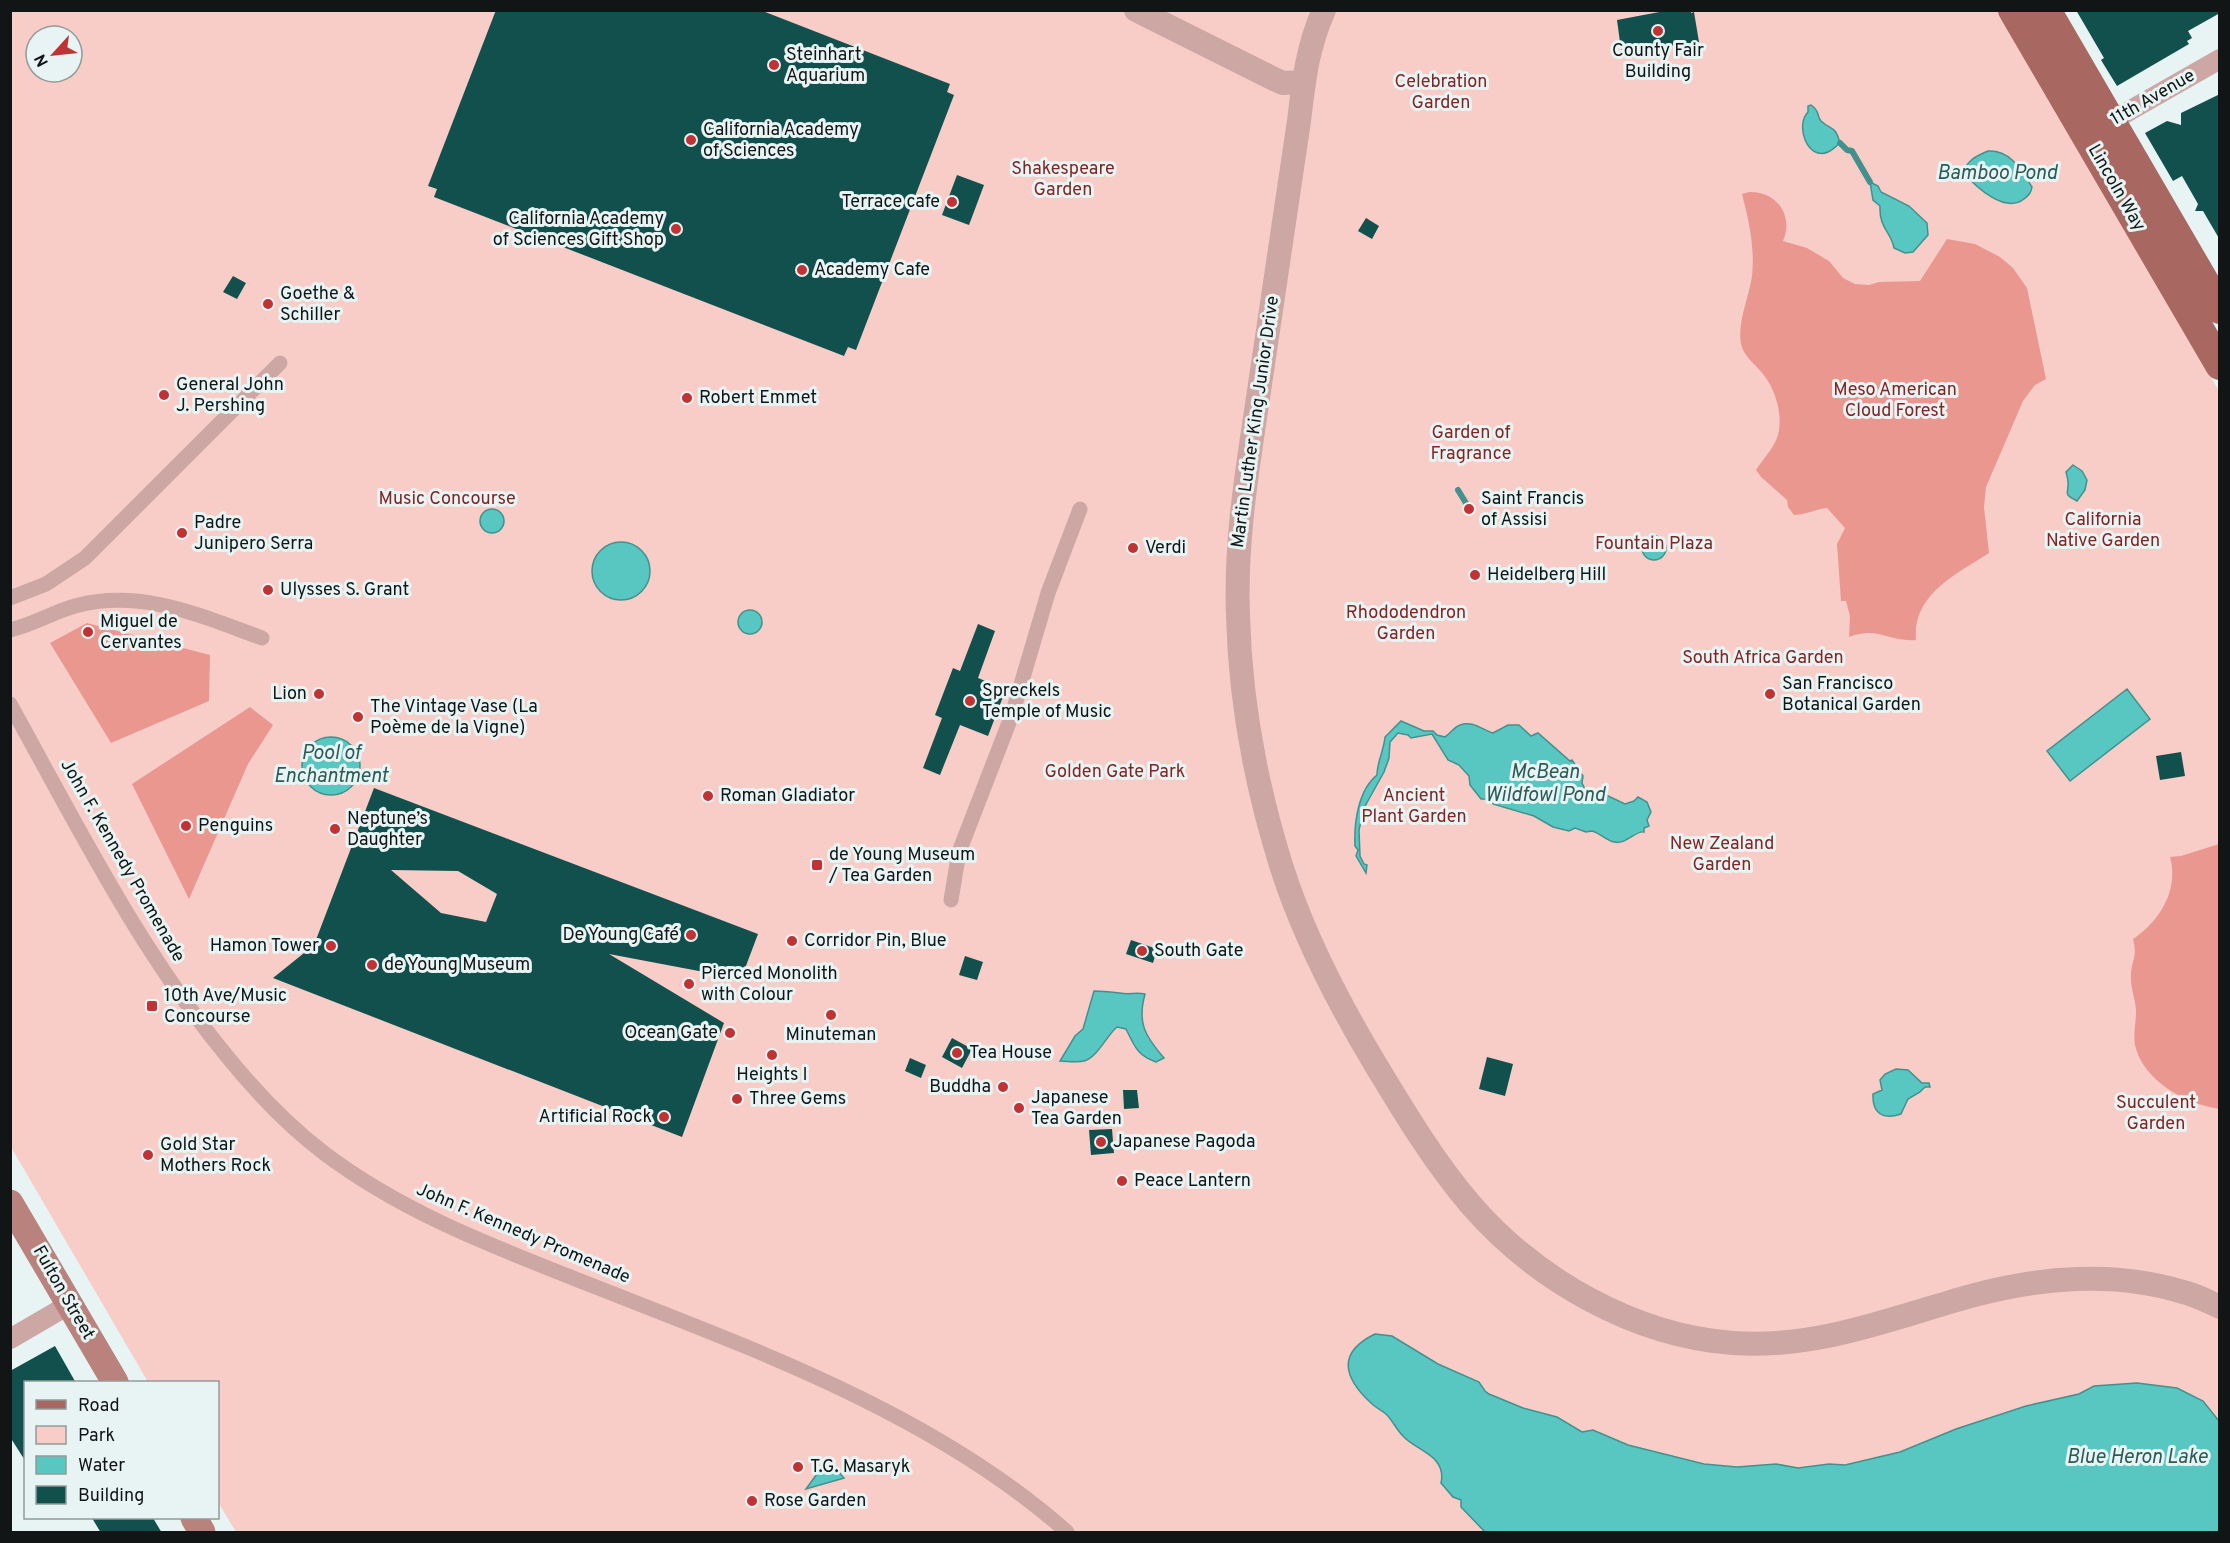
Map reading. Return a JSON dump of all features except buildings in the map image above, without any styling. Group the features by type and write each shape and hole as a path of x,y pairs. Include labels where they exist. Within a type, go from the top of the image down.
{"main road":[{"name":"Lincoln Way","path":"2013,10 2098,129 2220,309"},
{"name":"Lincoln Way","path":"2046,10 2098,129 2220,365"},
{"name":"Fulton Street","path":"10,1203 114,1381"},
{"path":"195,1519 202,1533"}],"street":[{"path":"1136,10 1274,79 1283,82 1303,82"},
{"name":"Martin Luther King Junior Drive","path":"1324,10 1312,42 1303,82 1240,522 1238,621 1249,725 1262,792 1287,884 1310,939 1340,1000 1371,1058 1409,1119 1471,1205 1508,1242 1570,1287 1637,1320 1675,1333 1703,1339 1761,1344 1828,1338 1993,1290 2063,1279 2123,1281 2161,1286 2182,1291 2220,1306"},
{"name":"11th Avenue","path":"2098,129 2220,59"},
{"path":"10,598 46,584 85,558 280,363"},
{"path":"951,900 959,852 1012,715 1048,593 1080,509"},
{"path":"10,630 77,605 130,600 180,608 262,638"},
{"name":"John F. Kennedy Promenade","path":"10,704 118,900 166,976 206,1030 256,1090 322,1152 378,1190 444,1225 764,1356 885,1411 974,1462 1023,1496 1067,1533"},
{"path":"10,1339 70,1304"}],"green space":[{"name":"Golden Gate Park","path":"10,11 1998,11 2219,391 2219,1532 236,1532 219,1504 219,1381 147,1381 11,1147"},
{"name":"Meso American Cloud Forest","path":"1749,192 1768,196 1781,207 1786,223 1783,241 1807,248 1829,261 1843,278 1855,284 1920,281 1947,239 1975,244 2000,257 2013,268 2027,288 2046,379 2035,385 2023,401 1986,487 1984,507 1989,553 1939,587 1929,598 1921,610 1916,640 1868,633 1849,637 1850,616 1846,601 1841,601 1837,544 1845,528 1827,508 1794,515 1788,507 1787,500 1756,470 1776,440 1780,419 1772,387 1747,357 1741,344 1741,327 1753,266 1751,235 1742,194"},
{"path":"87,623 210,655 209,701 111,743 50,643"},
{"path":"250,707 273,725 248,764 189,899 132,784"},
{"path":"2219,844 2219,1109 2193,1102 2168,1089 2156,1080 2140,1058 2134,1037 2136,1007 2131,970 2135,955 2133,939 2143,932 2159,914 2169,893 2172,881 2170,857 2181,856"}],"water":[{"path":"1811,105 1821,121 1835,131 1838,137 1840,143 1828,152 1814,151 1805,140 1804,118 1808,112 1808,106"},
{"name":"Bamboo Pond","path":"1988,151 2003,154 2014,162 2032,187 2030,194 2016,203 2000,201 1983,191 1964,173 1970,162"},
{"path":"1870,182 1878,186 1881,192 1909,206 1927,223 1928,235 1913,252 1905,253 1894,248 1881,220 1880,206 1873,200"},
{"path":"2073,465 2082,471 2087,480 2085,490 2077,501 2067,493 2066,472"},
{"path":"492,509 497,510 503,516 503,526 497,532 492,533 487,532 481,526 480,521 481,516 487,510"},
{"path":"1654,536 1663,539 1666,548 1663,557 1654,560 1645,557 1642,548 1645,539"},
{"path":"615,542 627,542 642,550 650,565 650,577 642,592 627,600 615,600 600,592 592,577 592,565 600,550"},
{"path":"750,610 758,614 762,622 758,630 750,634 742,630 738,622 742,614"},
{"path":"2127,689 2150,719 2070,781 2047,751"},
{"name":"McBean Wildfowl Pond","path":"1401,721 1445,737 1456,727 1465,724 1493,733 1508,725 1519,725 1531,736 1538,733 1570,761 1572,760 1583,776 1582,783 1586,791 1604,794 1625,804 1638,797 1647,802 1651,812 1647,820 1649,826 1644,828 1644,832 1618,842 1611,841 1592,831 1586,832 1575,828 1569,831 1553,827 1534,816 1493,804 1493,799 1481,799 1470,785 1469,776 1459,765 1448,760 1432,734 1411,738 1398,733 1390,742 1389,758 1384,772 1364,808 1359,830 1360,856 1367,865 1366,873 1356,856 1358,850 1355,846 1355,827 1358,808 1365,789 1377,775 1385,737"},
{"name":"Pool of Enchantment","path":"331,737 342,739 355,750 360,766 358,777 347,790 331,795 320,793 307,782 302,766 304,755 315,742"},
{"path":"1094,991 1145,994 1142,1013 1144,1029 1164,1058 1156,1062 1145,1056 1134,1046 1126,1029 1117,1027 1089,1059 1078,1062 1060,1061 1075,1036 1083,1029"},
{"path":"1896,1069 1908,1070 1922,1083 1929,1083 1930,1087 1925,1087 1908,1099 1901,1114 1884,1116 1874,1106 1873,1094 1882,1090 1880,1080 1885,1074"},
{"name":"Blue Heron Lake","path":"1375,1334 1392,1336 1438,1364 1479,1382 1489,1394 1523,1408 1557,1417 1582,1432 1593,1430 1628,1445 1704,1464 1737,1467 1776,1464 1798,1468 1829,1464 1845,1465 1900,1452 1956,1429 2026,1406 2079,1394 2094,1386 2137,1383 2177,1388 2203,1401 2219,1421 2219,1532 1485,1532 1461,1507 1461,1500 1453,1497 1441,1483 1442,1474 1435,1460 1403,1436 1386,1414 1362,1394 1350,1375 1349,1358 1354,1349"},
{"path":"828,1459 844,1478 806,1489"}],"waterway":[{"path":"1840,143 1847,150 1852,151 1870,182"},
{"path":"1458,490 1469,508"}],"place":[{"name":"County Fair Building","path":"1658,31"},
{"name":"Steinhart Aquarium","path":"774,65"},
{"name":"California Academy of Sciences","path":"691,140"},
{"name":"Terrace cafe","path":"952,202"},
{"name":"California Academy of Sciences Gift Shop","path":"676,229"},
{"name":"Academy Cafe","path":"802,270"},
{"name":"Goethe & Schiller","path":"268,304"},
{"name":"General John J. Pershing","path":"164,395"},
{"name":"Robert Emmet","path":"687,398"},
{"name":"Saint Francis of Assisi","path":"1469,509"},
{"name":"Padre Junipero Serra","path":"182,533"},
{"name":"Verdi","path":"1133,548"},
{"name":"Heidelberg Hill","path":"1475,575"},
{"name":"Ulysses S. Grant","path":"268,590"},
{"name":"Miguel de Cervantes","path":"88,632"},
{"name":"Lion","path":"319,694"},
{"name":"San Francisco Botanical Garden","path":"1770,694"},
{"name":"Spreckels Temple of Music","path":"970,701"},
{"name":"The Vintage Vase (La Poème de la Vigne)","path":"358,717"},
{"name":"Roman Gladiator","path":"708,796"},
{"name":"Penguins","path":"186,826"},
{"name":"Neptune’s Daughter","path":"335,829"},
{"name":"de Young Museum / Tea Garden","path":"817,865"},
{"name":"De Young Café","path":"691,935"},
{"name":"Corridor Pin, Blue","path":"792,941"},
{"name":"Hamon Tower","path":"331,946"},
{"name":"South Gate","path":"1142,951"},
{"name":"de Young Museum","path":"372,965"},
{"name":"Pierced Monolith with Colour","path":"689,984"},
{"name":"10th Ave/Music Concourse","path":"152,1006"},
{"name":"Minuteman","path":"831,1015"},
{"name":"Ocean Gate","path":"730,1033"},
{"name":"Tea House","path":"957,1053"},
{"name":"Heights I","path":"772,1055"},
{"name":"Buddha","path":"1003,1087"},
{"name":"Three Gems","path":"737,1099"},
{"name":"Japanese Tea Garden","path":"1019,1108"},
{"name":"Artificial Rock","path":"664,1117"},
{"name":"Japanese Pagoda","path":"1101,1142"},
{"name":"Gold Star Mothers Rock","path":"148,1155"},
{"name":"Peace Lantern","path":"1122,1181"},
{"name":"T.G. Masaryk","path":"798,1467"},
{"name":"Rose Garden","path":"752,1501"}],"park label":[{"name":"Celebration Garden","path":"1441,92"},
{"name":"Shakespeare Garden","path":"1063,180"},
{"name":"Garden of Fragrance","path":"1471,443"},
{"name":"Music Concourse","path":"447,499"},
{"name":"California Native Garden","path":"2103,530"},
{"name":"Fountain Plaza","path":"1654,544"},
{"name":"Rhododendron Garden","path":"1406,623"},
{"name":"South Africa Garden","path":"1763,658"},
{"name":"Ancient Plant Garden","path":"1414,806"},
{"name":"New Zealand Garden","path":"1722,854"},
{"name":"Succulent Garden","path":"2156,1113"}]}
